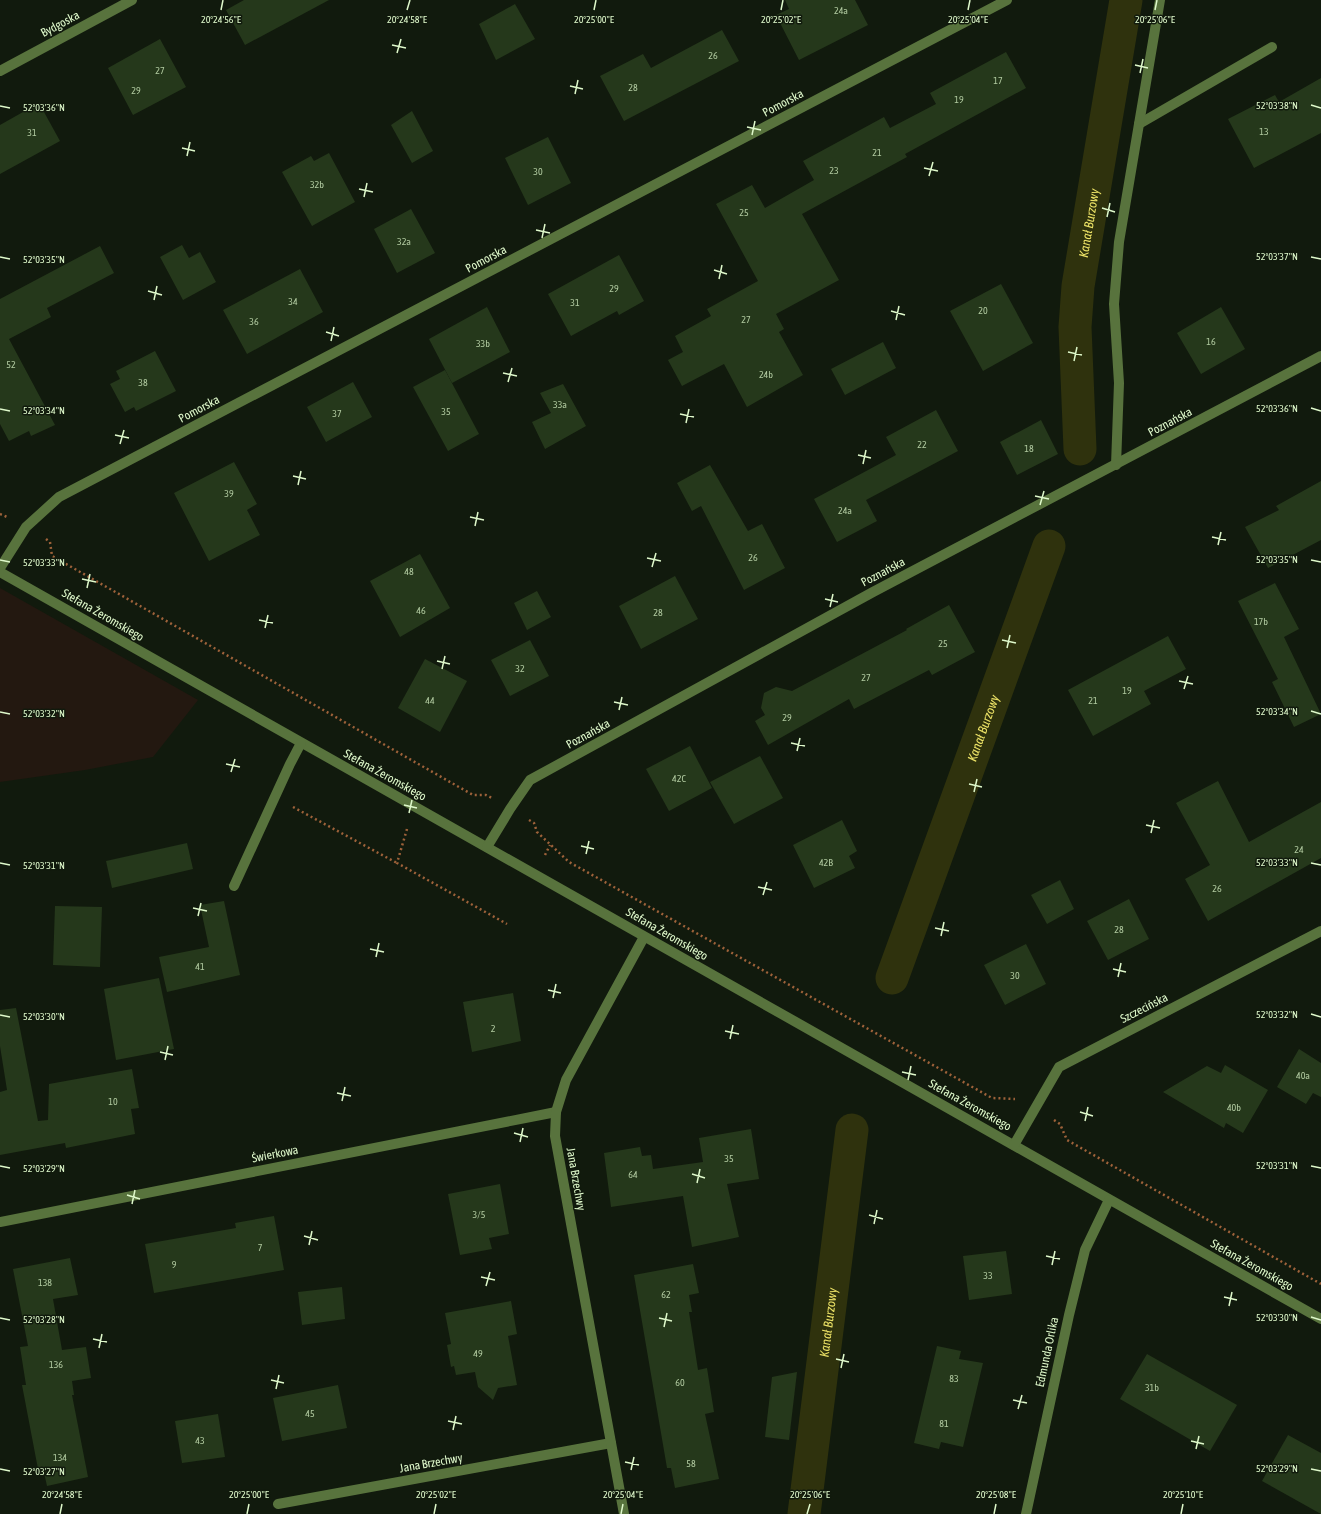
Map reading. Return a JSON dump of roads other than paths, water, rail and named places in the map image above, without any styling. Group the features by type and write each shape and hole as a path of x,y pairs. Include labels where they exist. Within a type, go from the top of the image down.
{"street":[{"name":"Bydgoska","path":"0,71 132,0"},
{"name":"Pomorska","path":"0,568 26,527 59,497 1007,0"},
{"path":"1116,465 1119,383 1114,304 1119,242 1160,0"},
{"path":"1139,124 1272,47"},
{"name":"Poznańska","path":"487,847 530,780 873,592 1321,356"},
{"name":"Stefana Żeromskiego","path":"0,572 1321,1319"},
{"path":"234,886 274,797 301,743"},
{"name":"Szczecińska","path":"1014,1145 1059,1068 1321,931"},
{"name":"Jana Brzechwy","path":"624,1514 555,1136 556,1112 566,1080 644,937"},
{"name":"Świerkowa","path":"0,1222 556,1112"},
{"name":"Edmunda Orlika","path":"1026,1514 1069,1314 1085,1250 1109,1200"},
{"name":"Jana Brzechwy","path":"278,1504 612,1443"}],"waterway":[{"name":"Kanał Burzowy","path":"1080,449 1075,327 1078,286 1126,0"},
{"name":"Kanał Burzowy","path":"892,978 1049,546"},
{"name":"Kanał Burzowy","path":"804,1514 852,1130"}]}
